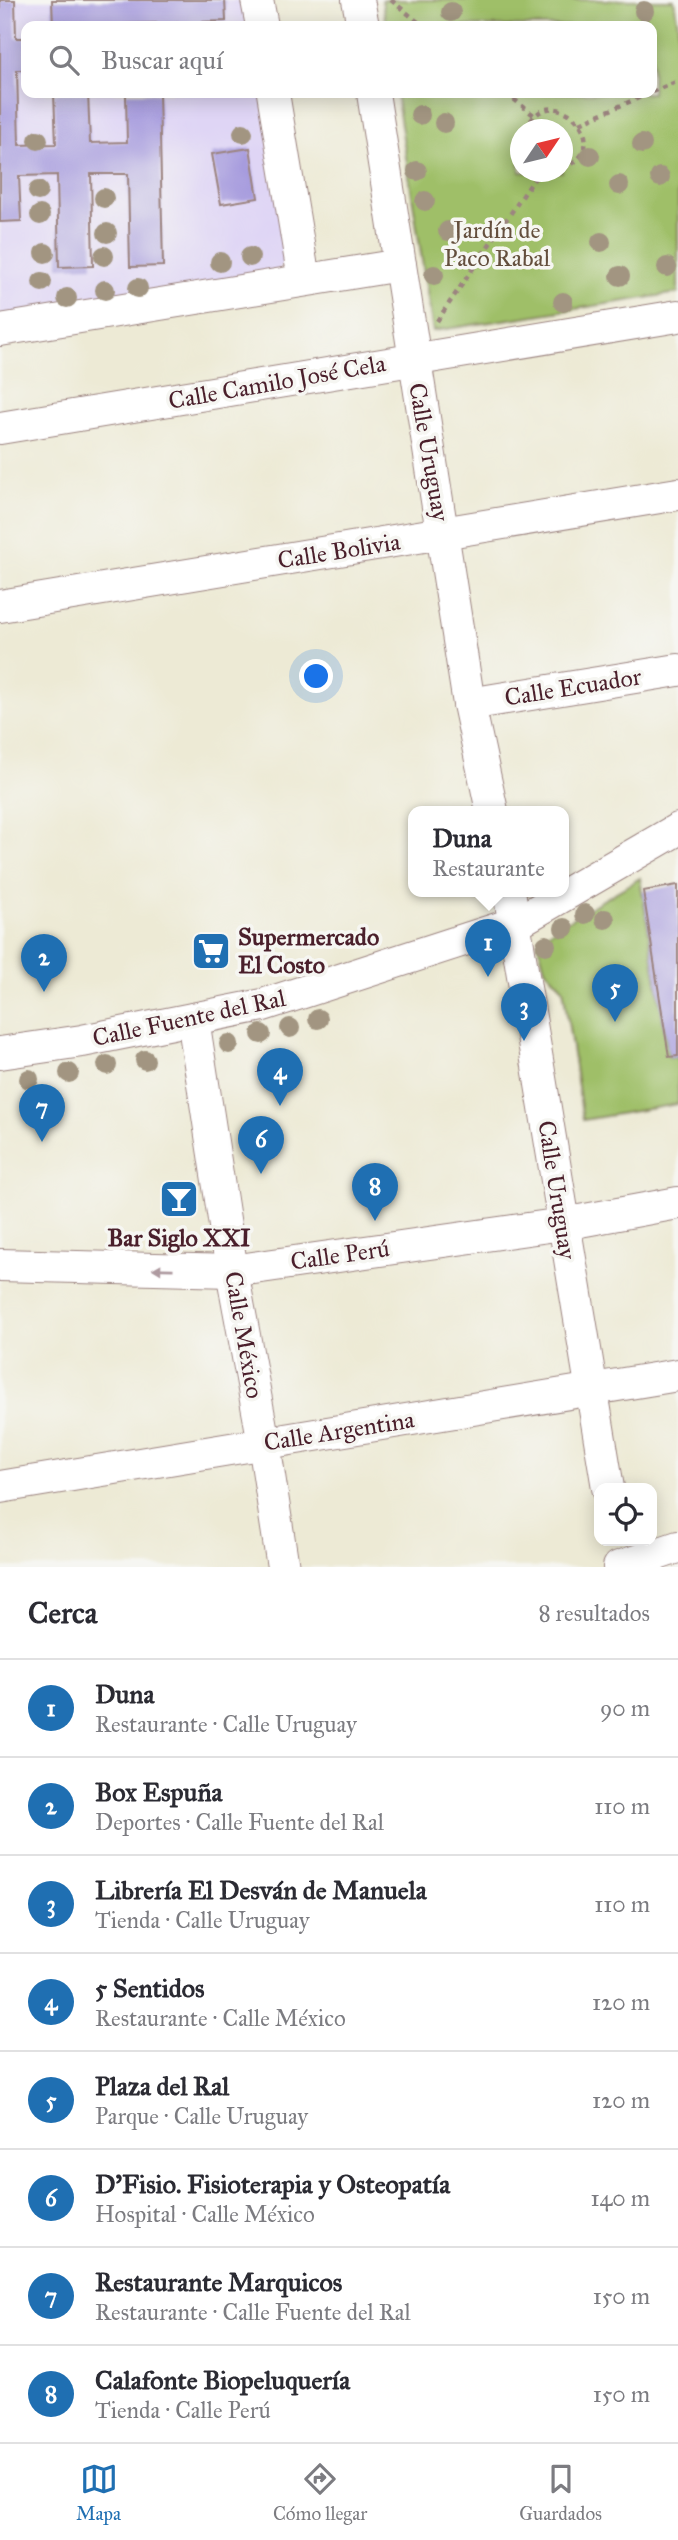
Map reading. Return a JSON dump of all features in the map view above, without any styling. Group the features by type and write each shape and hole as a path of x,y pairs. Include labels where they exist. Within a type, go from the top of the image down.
{"street":[{"path":"257,0 261,21"},
{"path":"358,0 362,21"},
{"path":"274,98 304,280"},
{"name":"Calle Uruguay","path":"374,98 469,704 491,806"},
{"path":"0,330 400,265"},
{"name":"Calle Camilo José Cela","path":"0,428 678,316"},
{"name":"Calle Bolivia","path":"0,606 678,494"},
{"name":"Calle Ecuador","path":"469,704 678,670"},
{"name":"Calle Fuente del Ral","path":"569,893 678,829"},
{"path":"635,855 678,847"},
{"name":"Calle Uruguay","path":"510,897 607,1483"},
{"name":"Calle Fuente del Ral","path":"0,1053 82,1041 263,1005 516,923 562,897"},
{"name":"Calle México","path":"193,1019 232,1271 264,1443 283,1567"},
{"name":"Calle Perú","path":"0,1265 232,1271 563,1224 678,1203"},
{"name":"Calle Argentina","path":"0,1486 678,1375"},
{"path":"618,1546 620,1567 678,1547"}],"path":[{"path":"391,0 417,21"},
{"path":"657,90 678,81"},
{"path":"512,98 535,116"},
{"path":"580,122 637,98"},
{"path":"533,119 554,109 573,115 580,122 584,132 583,151 573,163"},
{"path":"414,359 532,182"}],"shaded area":[{"path":"0,0 247,0 250,21 21,21 21,98 263,98 288,258 276,274 0,318"}],"green space":[{"name":"Jardín de Paco Rabal","path":"382,0 674,0 678,25 678,293 433,331 397,98 657,98 657,21 385,21"},
{"path":"640,878 669,1057 678,1056 678,1104 583,1120 563,988 545,969 538,943 544,935"}],"building":[{"path":"0,0 15,0 16,38 21,38 21,70 17,70 19,145 56,144 54,98 88,98 90,143 127,142 126,98 159,98 163,266 130,267 128,174 91,174 93,266 59,267 57,175 19,176 21,221 0,222"},
{"path":"52,0 225,0 226,21 53,21"},
{"path":"250,148 258,198 221,204 212,154"},
{"path":"678,885 678,1056 669,1057 643,891"}],"place":[{"name":"Supermercado El Costo","path":"211,951"},
{"name":"Duna","path":"488,977"},
{"name":"Box Espuña","path":"44,992"},
{"name":"Plaza del Ral","path":"615,1022"},
{"name":"Librería El Desván de Manuela","path":"524,1041"},
{"name":"5 Sentidos","path":"280,1106"},
{"name":"Restaurante Marquicos","path":"42,1142"},
{"name":"D'Fisio. Fisioterapia y Osteopatía","path":"261,1174"},
{"name":"Bar Siglo XXI","path":"179,1199"},
{"name":"Calafonte Biopeluquería","path":"375,1221"}]}
